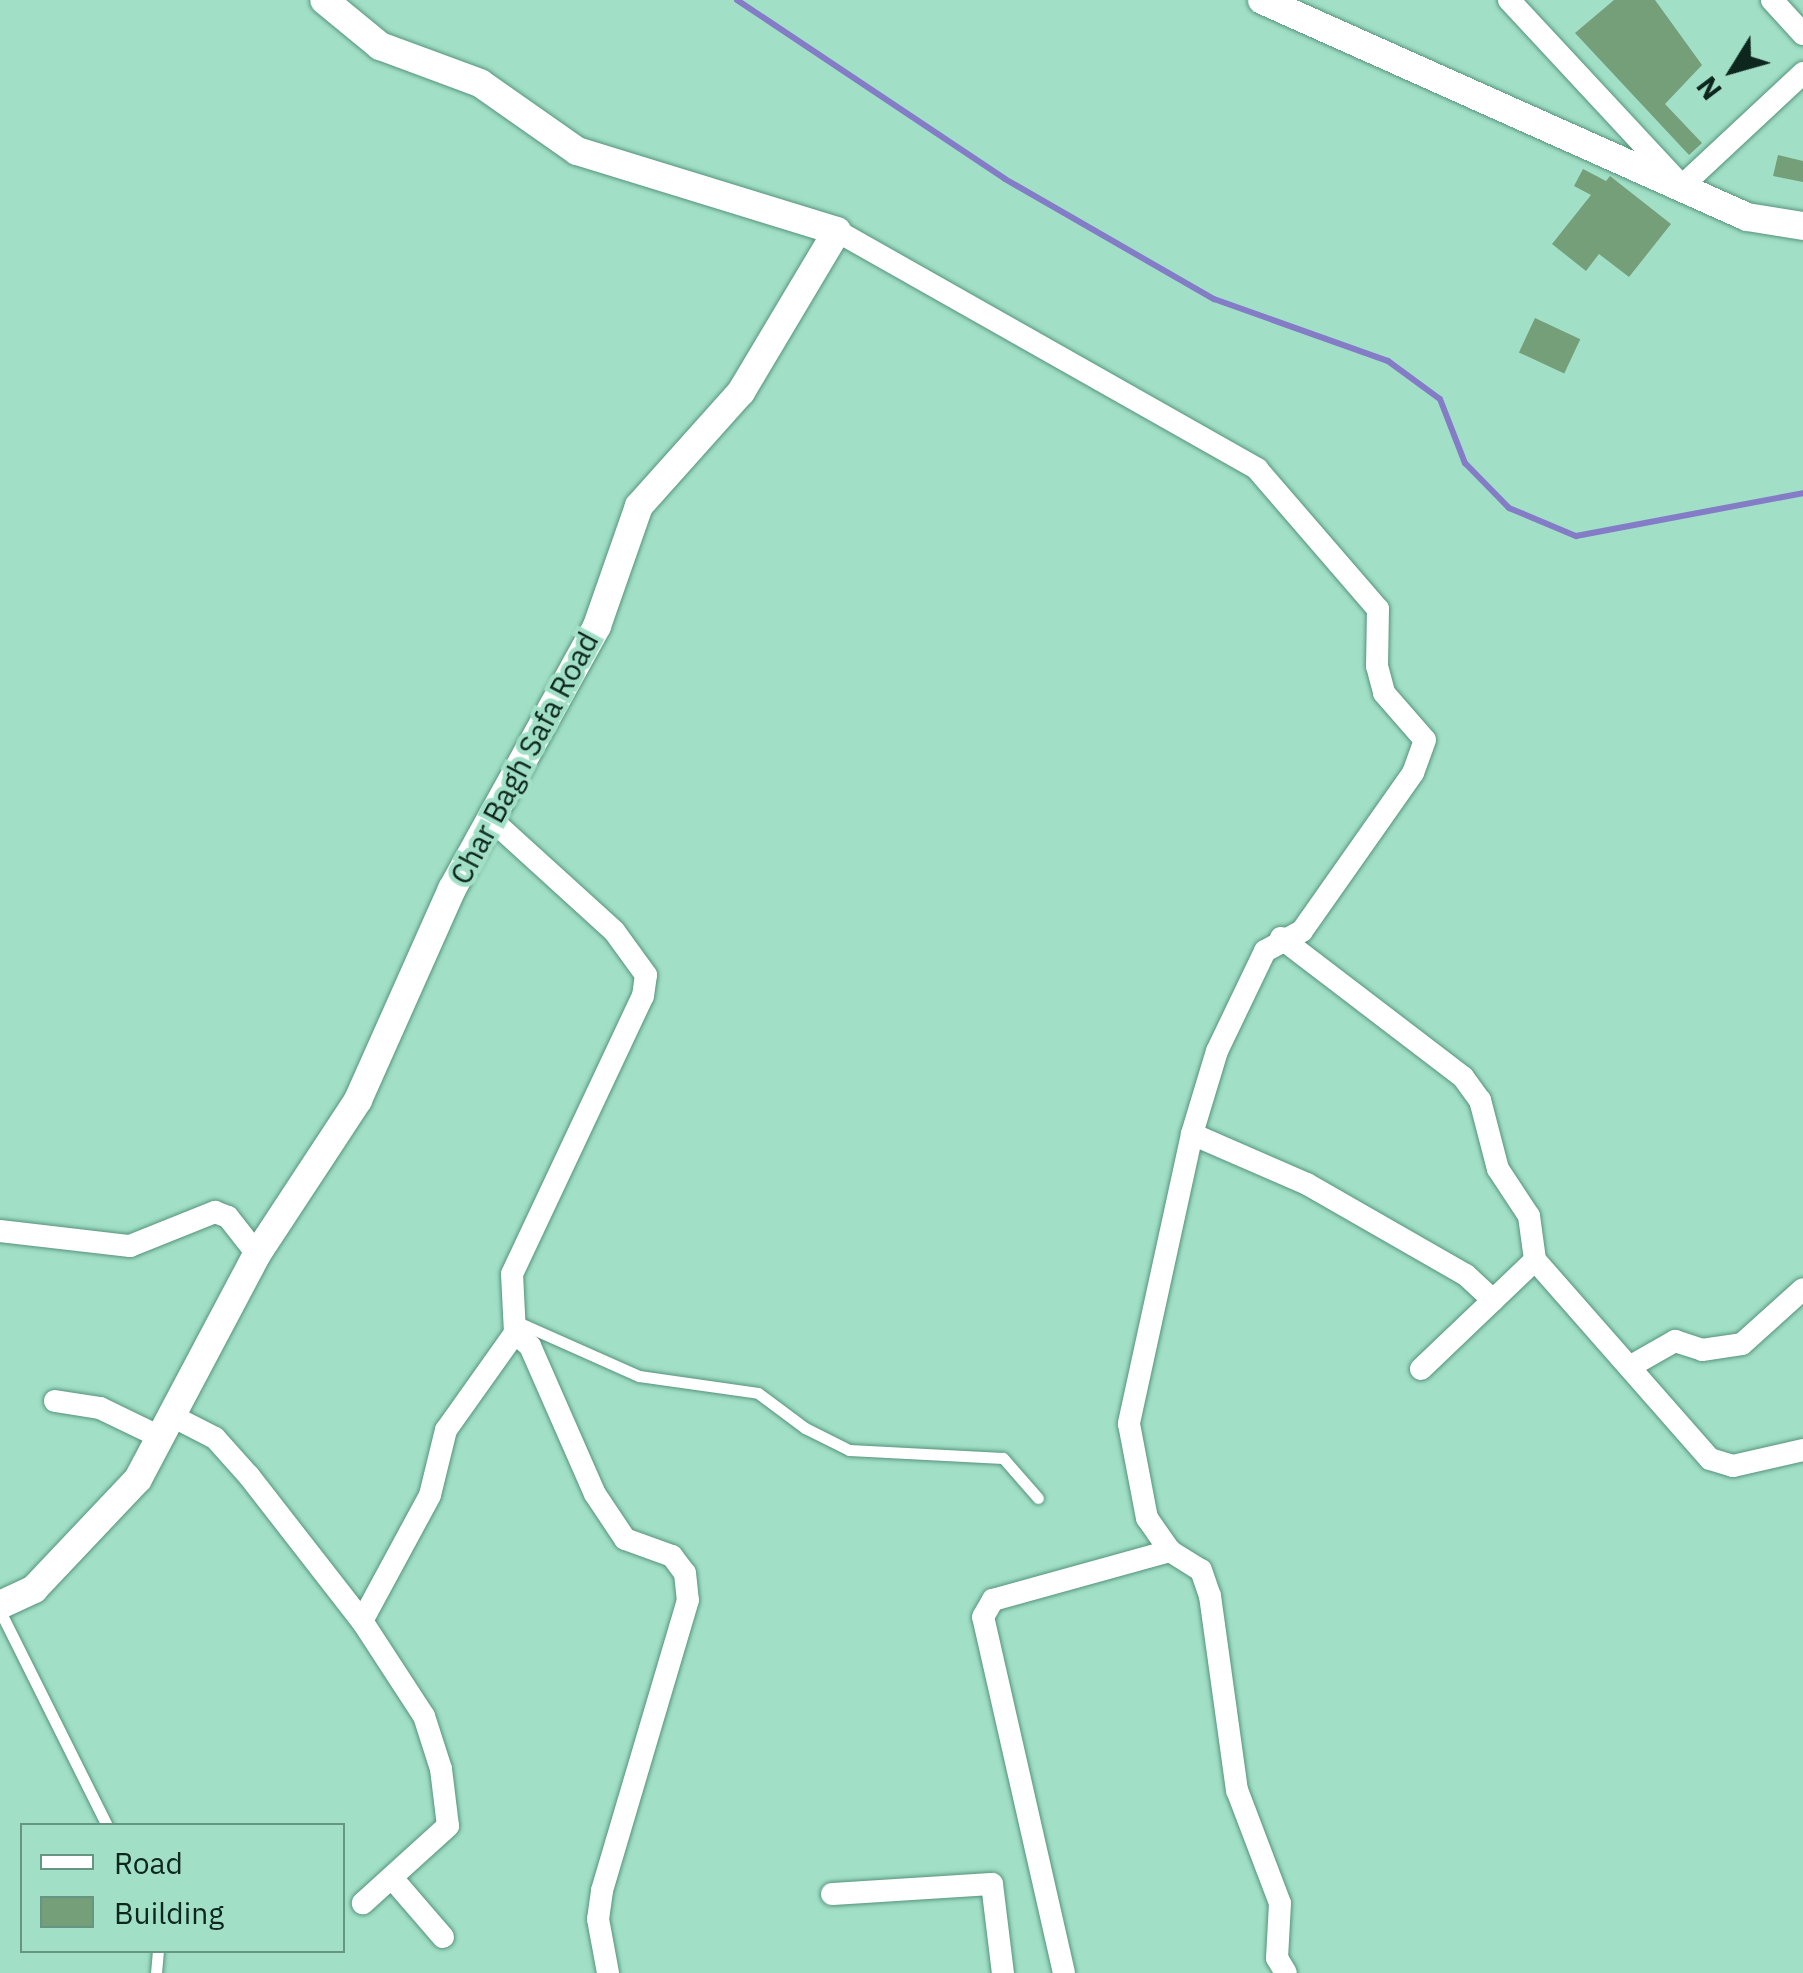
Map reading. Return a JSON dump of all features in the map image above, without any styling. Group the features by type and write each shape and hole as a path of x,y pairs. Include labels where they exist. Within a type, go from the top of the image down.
{"street":[{"path":"324,0 380,46 480,83 577,151 838,231 1256,470 1378,609 1377,666 1384,693 1425,740 1413,773 1302,931 1280,938 1264,951 1217,1051 1192,1134 1129,1424 1140,1500 1170,1551 1200,1570 1210,1596 1237,1790 1280,1903 1277,1958 1286,1973"},
{"path":"1262,0 1747,216 1803,226"},
{"path":"1509,0 1682,186"},
{"path":"1772,0 1803,34"},
{"path":"1682,186 1803,73"},
{"name":"Char Bagh Safa Road","path":"0,1608 34,1589 92,1534 138,1479 257,1254 358,1100 452,890 596,626 639,506 741,392 838,231"},
{"path":"362,1621 430,1495 446,1430 514,1327 512,1274 643,996 646,975 614,931 490,819"},
{"path":"1280,938 1463,1078 1480,1100 1498,1169 1529,1216 1535,1260 1710,1459 1733,1466 1803,1450"},
{"path":"1192,1134 1306,1184 1466,1275 1492,1300"},
{"path":"0,1231 130,1246 215,1212 228,1218 257,1254"},
{"path":"1420,1369 1535,1260"},
{"path":"1630,1366 1675,1341 1702,1350 1742,1344 1803,1289"},
{"path":"514,1327 530,1346 586,1477 625,1540 672,1556 685,1572 688,1600 602,1891 598,1919 608,1973"},
{"path":"55,1401 100,1408 216,1438 362,1621 424,1716 443,1788 448,1826 397,1866 392,1878 362,1904"},
{"path":"1064,1973 982,1617 993,1600 1170,1551"},
{"path":"392,1878 443,1937"},
{"path":"832,1894 992,1884 1003,1973"}],"lane":[{"path":"514,1327 639,1376 758,1392 804,1428 849,1450 1003,1458 1038,1498"},
{"path":"0,1608 106,1823"}],"building":[{"path":"1614,0 1655,0 1702,65 1665,104 1702,143 1689,155 1575,33"},
{"path":"1778,155 1803,161 1803,182 1773,176"},
{"path":"1583,169 1606,181 1610,176 1671,224 1629,277 1599,254 1586,271 1552,244 1591,195 1574,186"},
{"path":"1535,318 1580,339 1564,374 1519,352"}],"waterway":[{"path":"737,0 1005,179 1214,299 1388,361 1440,399 1465,463 1509,508 1576,536 1803,493"}]}
